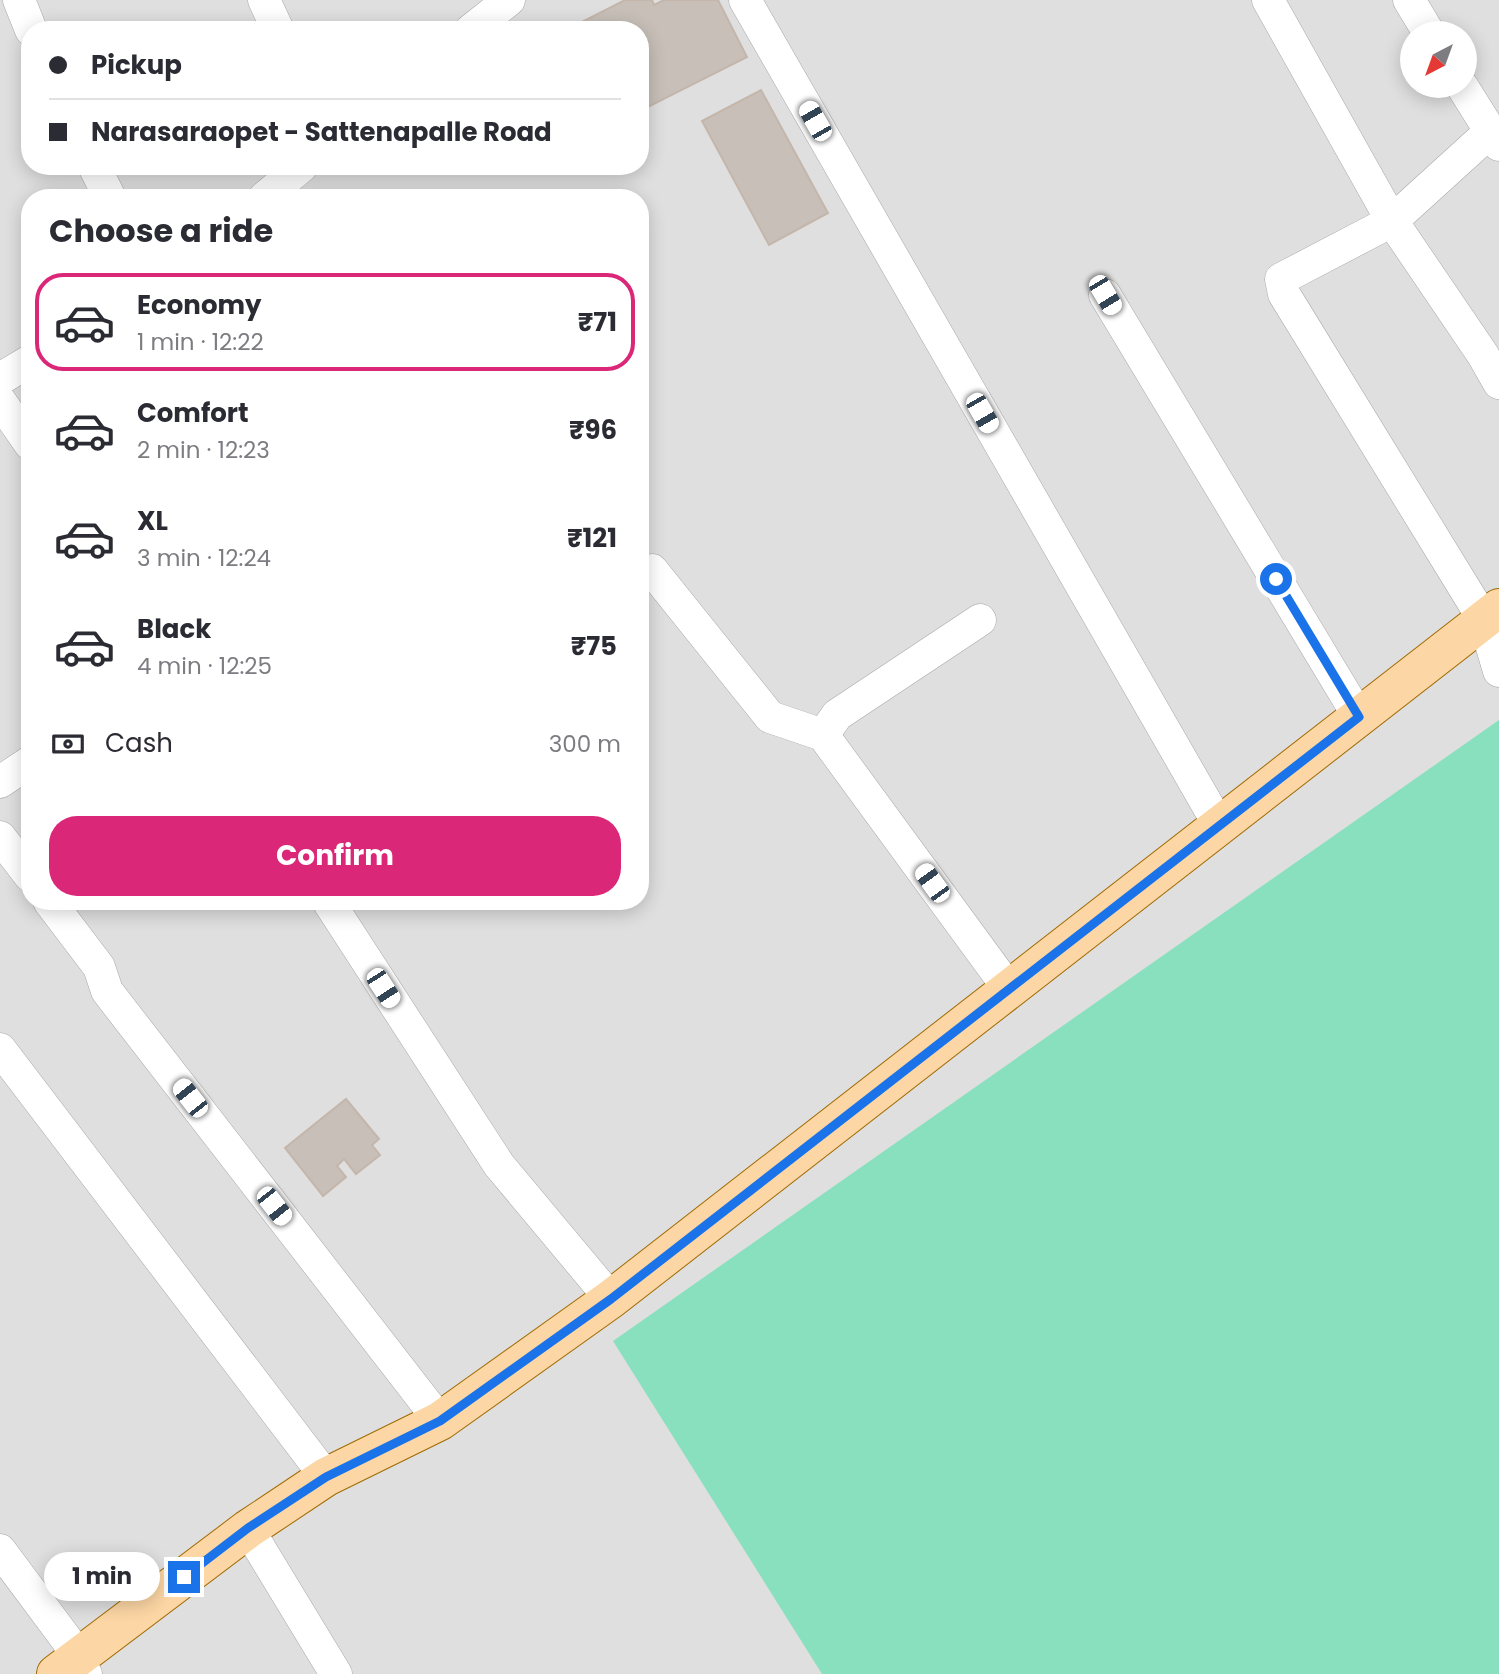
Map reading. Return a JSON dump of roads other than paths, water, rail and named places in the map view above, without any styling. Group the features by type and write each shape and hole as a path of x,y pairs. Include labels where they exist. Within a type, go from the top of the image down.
{"main road":[{"path":"74,1669 248,1528 326,1477 440,1421 611,1299 1491,614"}],"street":[{"path":"19,0 27,21"},
{"path":"264,0 274,21"},
{"path":"482,21 509,0"},
{"path":"746,0 1219,825"},
{"path":"1268,0 1392,221 1499,383"},
{"path":"1409,0 1422,21"},
{"path":"1470,98 1495,138 1392,221 1281,279 1284,294 1491,614 1499,671"},
{"path":"275,189 291,175"},
{"path":"1105,295 1359,717"},
{"path":"0,379 21,366"},
{"path":"0,401 21,431"},
{"path":"649,571 652,570 770,717 823,735 1009,989"},
{"path":"823,735 838,715 980,620"},
{"path":"0,782 21,768"},
{"path":"0,837 21,864"},
{"path":"56,910 99,967 107,991 440,1421"},
{"path":"334,910 499,1165 611,1299"},
{"path":"0,1049 326,1477"},
{"path":"248,1528 336,1674"},
{"path":"0,1550 74,1669"}]}
